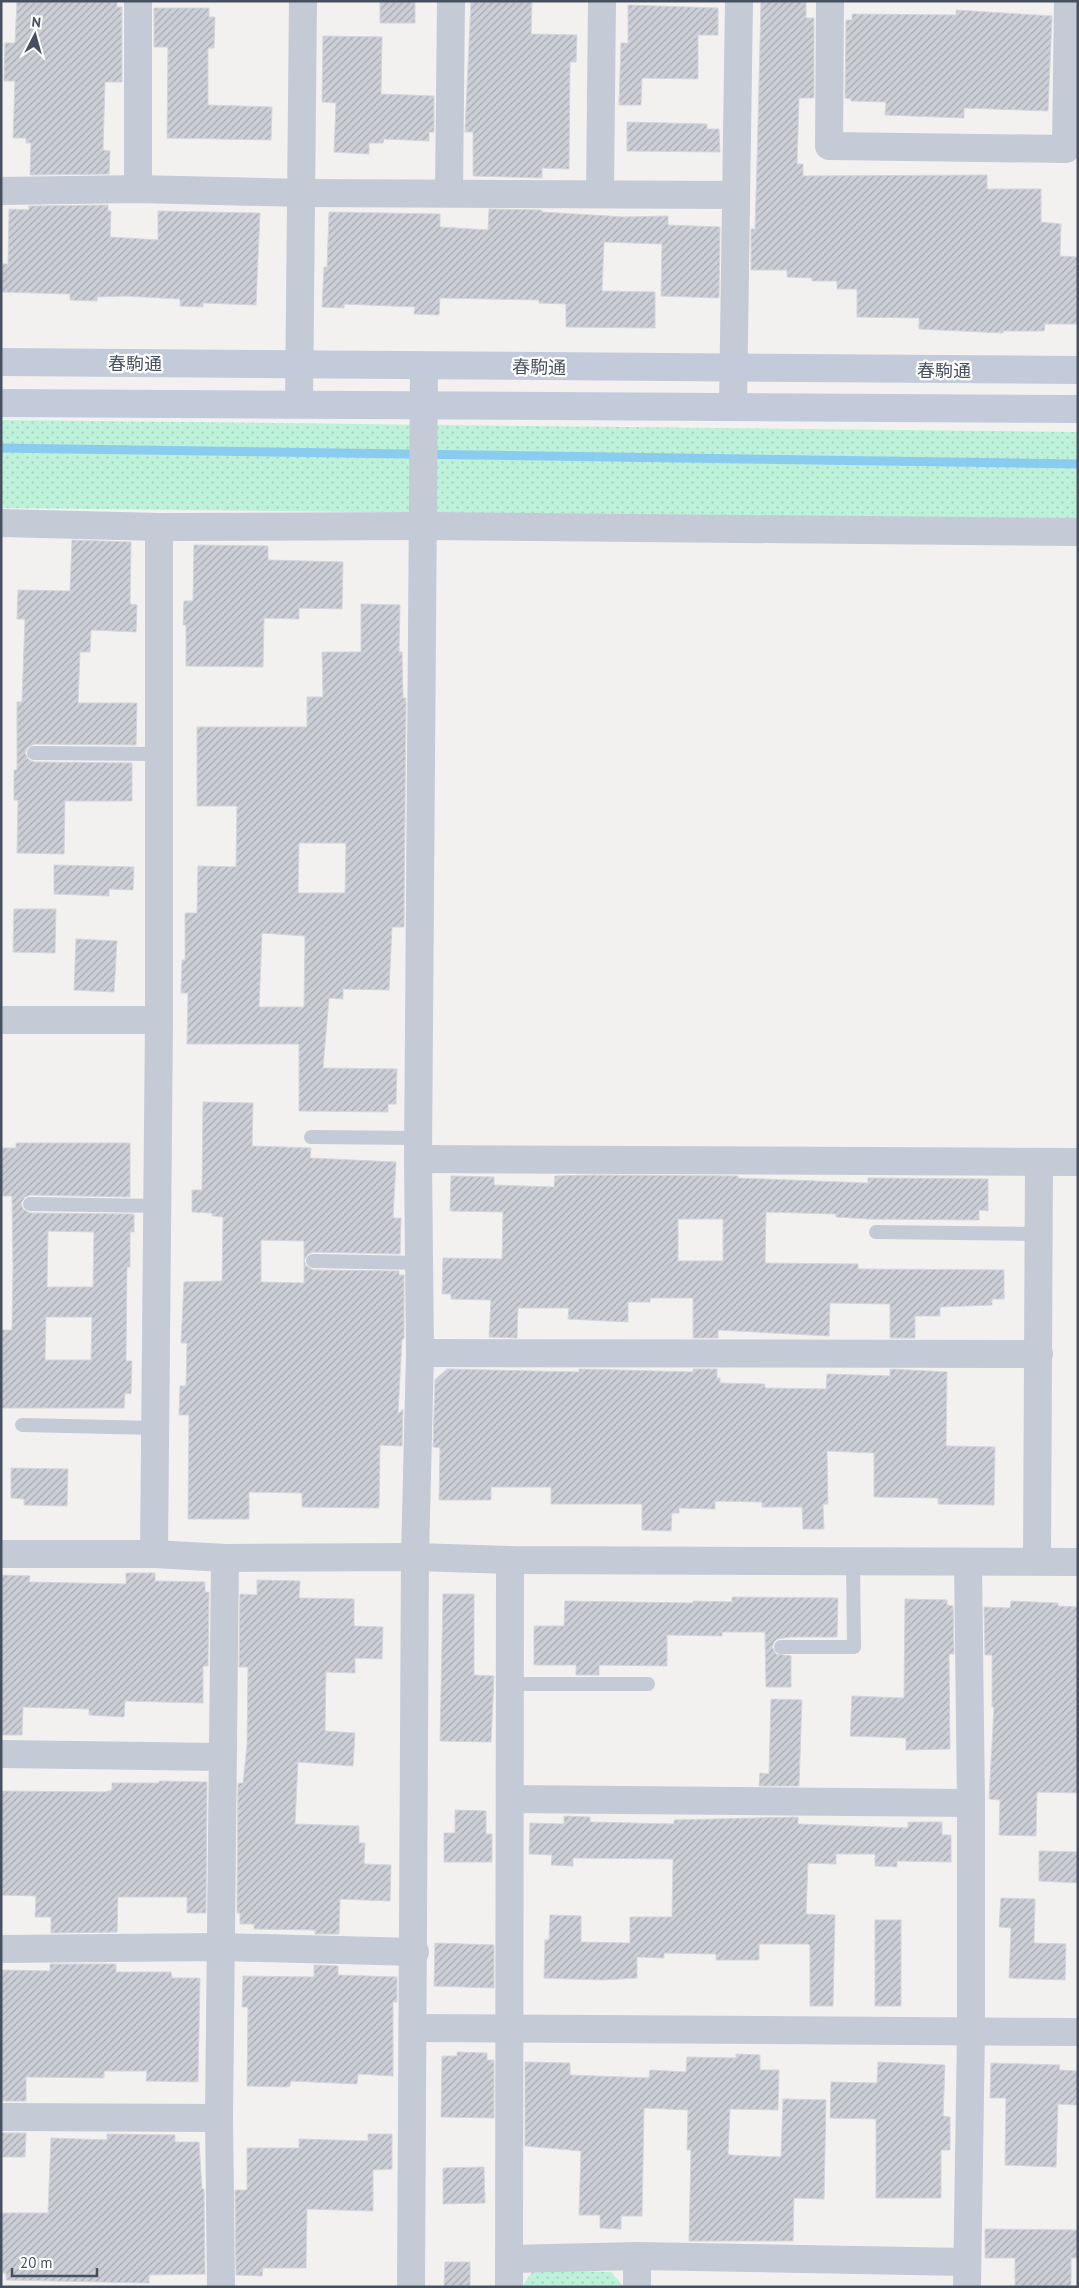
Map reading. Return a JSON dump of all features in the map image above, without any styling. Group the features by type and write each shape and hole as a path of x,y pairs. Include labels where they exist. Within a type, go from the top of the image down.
{"street":[{"path":"138,1 138,189"},
{"path":"299,404 303,1"},
{"path":"449,193 451,1"},
{"path":"600,193 602,1"},
{"path":"733,406 739,1"},
{"path":"830,1 829,146 1066,148 1068,1"},
{"path":"1,191 138,189 302,193 736,195"},
{"name":"春駒通","path":"1,362 734,369 1078,370"},
{"path":"412,2287 415,1952 415,1557 420,1353 418,1148 424,366"},
{"path":"1,403 1078,409"},
{"path":"1,523 159,527 422,526 1078,532"},
{"path":"154,1554 159,1020 159,527"},
{"path":"1,1020 159,1020"},
{"path":"418,1148 1078,1162"},
{"path":"1037,1561 1040,1354 1039,1162"},
{"path":"420,1353 1040,1354"},
{"path":"1,1554 154,1554 225,1558 415,1557 510,1560 1078,1562"},
{"path":"221,2287 219,2118 225,1558"},
{"path":"509,2287 510,1560"},
{"path":"510,2259 637,2256 966,2275 971,2031 968,1562"},
{"path":"1,1754 222,1756"},
{"path":"510,1799 971,1803"},
{"path":"1,1949 221,1947 415,1952"},
{"path":"413,2028 1078,2032"},
{"path":"1,2117 219,2118"},
{"path":"637,2256 637,2287"}],"lane":[{"path":"34,753 159,754"},
{"path":"311,1138 418,1148"},
{"path":"30,1204 158,1206"},
{"path":"876,1232 1040,1234"},
{"path":"313,1261 419,1263"},
{"path":"22,1425 156,1428"},
{"path":"780,1647 854,1647 853,1562"},
{"path":"510,1684 648,1684"}],"green space":[{"path":"1,420 1078,432 1078,520 1,508"},
{"path":"533,2270 611,2272 624,2287 522,2287"}],"building":[{"path":"17,1 117,1 117,7 122,7 122,82 105,82 103,150 110,151 109,174 30,175 31,143 26,143 26,138 13,138 15,81 4,81 5,43 15,43"},
{"path":"380,1 415,1 415,23 380,23"},
{"path":"471,1 532,1 531,34 577,35 576,62 570,62 569,169 542,168 542,178 473,176 473,132 465,132"},
{"path":"761,1 806,1 806,18 814,18 814,98 799,98 797,164 803,164 803,176 987,175 987,189 1041,189 1041,222 1061,224 1060,256 1078,257 1078,324 1045,324 1044,331 1003,331 1003,333 919,329 919,318 857,317 857,289 837,289 837,281 812,281 812,278 787,277 787,270 751,270 751,229 755,229"},
{"path":"628,5 718,8 718,35 698,35 698,79 642,78 641,105 619,105 621,43 628,43"},
{"path":"154,8 209,8 209,17 215,17 214,48 208,48 208,105 272,107 271,140 167,138 168,47 154,47"},
{"path":"956,10 1052,16 1048,111 964,108 964,118 885,115 886,102 851,101 851,99 845,98 846,20 852,20 852,14 956,15"},
{"path":"323,36 382,37 381,94 434,96 434,132 429,132 429,141 384,139 383,143 369,143 369,154 334,152 336,103 322,102"},
{"path":"627,122 707,124 707,129 719,129 720,152 627,151"},
{"path":"108,205 108,211 111,211 110,237 158,240 158,211 260,213 256,305 203,303 203,307 180,306 180,299 125,296 97,297 97,301 70,300 70,294 1,292 2,264 8,264 9,209 29,210 29,206"},
{"path":"489,209 542,210 542,212 625,217 668,216 668,225 720,227 719,298 661,296 662,244 604,242 602,291 655,292 655,328 566,327 566,304 539,303 539,300 440,298 439,315 414,314 415,307 344,304 344,308 322,307 324,267 327,267 329,212 440,214 440,227 488,230"},
{"path":"72,540 131,542 130,604 137,605 136,632 91,630 90,652 80,652 78,703 137,703 136,745 34,744 27,748 25,753 29,760 34,762 132,763 132,801 65,801 64,854 17,853 18,800 14,800 14,770 17,770 17,702 22,702 25,619 17,619 18,590 70,591"},
{"path":"194,545 268,546 268,560 343,562 342,609 299,608 299,619 264,618 263,667 186,666 186,625 183,625 184,601 193,601"},
{"path":"361,604 400,605 399,652 402,652 403,698 406,698 404,927 392,927 389,990 343,989 343,999 329,998 323,1068 397,1069 396,1104 388,1104 388,1112 299,1111 299,1044 187,1044 188,993 181,993 182,960 185,960 185,913 197,913 198,866 236,867 237,806 197,806 197,727 307,727 307,697 323,697 322,652 361,652","holes":["299,843 346,843 345,893 298,893","262,933 305,936 304,1007 259,1007"]},
{"path":"54,865 134,867 133,890 109,889 109,896 54,894"},
{"path":"14,909 56,909 55,953 13,952"},
{"path":"76,939 117,941 114,992 74,990"},
{"path":"203,1102 253,1103 252,1146 311,1148 310,1158 396,1162 393,1218 401,1218 400,1254 313,1252 308,1254 304,1260 306,1266 313,1270 399,1271 399,1275 404,1275 404,1339 402,1339 398,1414 403,1409 402,1446 380,1445 379,1508 302,1507 302,1493 249,1492 249,1519 188,1519 189,1415 179,1415 180,1386 186,1386 187,1343 181,1343 184,1282 222,1281 223,1217 212,1216 212,1213 192,1212 192,1190 202,1190","holes":["261,1240 304,1241 304,1283 261,1282"]},
{"path":"16,1143 130,1143 130,1197 30,1195 25,1197 21,1203 23,1209 30,1213 134,1214 134,1232 130,1232 130,1267 127,1267 126,1361 132,1361 131,1394 125,1393 124,1408 1,1408 1,1330 12,1330 13,1265 12,1196 1,1196 1,1148 16,1148","holes":["48,1231 94,1232 93,1287 47,1287","46,1317 92,1317 91,1360 45,1360"]},
{"path":"451,1176 494,1177 494,1185 554,1187 555,1176 738,1176 738,1178 868,1183 868,1178 988,1179 988,1211 979,1210 979,1220 868,1219 836,1217 836,1214 766,1212 765,1263 858,1264 858,1269 1004,1270 1004,1299 992,1299 992,1305 940,1307 940,1316 915,1316 915,1338 890,1338 890,1304 830,1303 829,1336 718,1330 718,1338 693,1338 693,1298 650,1298 650,1302 628,1302 628,1322 568,1319 569,1308 518,1308 517,1338 489,1337 491,1300 451,1299 451,1294 442,1294 443,1258 502,1259 503,1212 450,1211","holes":["678,1219 723,1219 723,1261 678,1261"]},
{"path":"447,1369 579,1372 579,1369 581,1369 693,1372 693,1369 717,1369 717,1378 720,1378 720,1383 765,1384 765,1388 826,1389 827,1374 890,1376 890,1369 947,1372 946,1446 995,1447 994,1505 938,1504 938,1498 874,1497 874,1453 827,1451 828,1504 823,1504 824,1529 803,1529 802,1507 762,1507 762,1502 715,1501 715,1509 679,1508 679,1513 672,1513 671,1531 642,1530 642,1504 551,1504 551,1487 491,1487 491,1500 439,1500 440,1448 433,1447 435,1380"},
{"path":"11,1468 68,1469 67,1506 24,1505 24,1499 11,1498"},
{"path":"126,1573 155,1573 155,1581 205,1582 205,1592 209,1592 208,1666 203,1666 203,1703 125,1701 124,1717 89,1715 89,1709 23,1707 22,1735 1,1735 1,1575 30,1576 29,1582 126,1584"},
{"path":"257,1580 300,1581 299,1598 354,1599 354,1626 383,1627 382,1659 355,1658 355,1673 326,1672 325,1731 355,1733 353,1766 298,1762 295,1824 359,1826 359,1843 365,1843 364,1864 391,1865 390,1901 340,1899 339,1934 315,1934 315,1930 254,1929 254,1924 240,1924 240,1913 237,1913 238,1783 243,1783 247,1745 248,1667 239,1667 240,1594 257,1595"},
{"path":"443,1594 474,1594 474,1675 494,1676 491,1742 440,1741"},
{"path":"732,1597 838,1598 837,1637 790,1637 777,1639 774,1642 772,1647 776,1654 791,1656 791,1687 766,1687 765,1632 722,1632 722,1636 667,1635 667,1666 599,1665 599,1675 576,1675 576,1665 534,1665 534,1626 564,1626 565,1601 693,1603 693,1601 732,1602"},
{"path":"905,1599 947,1600 947,1605 953,1606 954,1654 949,1654 950,1749 906,1750 906,1738 850,1736 852,1696 904,1698"},
{"path":"1011,1601 1058,1603 1058,1606 1078,1607 1078,1793 1037,1792 1036,1836 999,1835 1000,1800 989,1799 994,1707 992,1707 992,1655 985,1655 984,1607 1010,1608"},
{"path":"771,1699 802,1700 799,1786 759,1786 760,1773 769,1774"},
{"path":"159,1781 207,1782 206,1913 187,1913 187,1897 118,1897 117,1932 51,1933 51,1917 35,1917 36,1896 1,1895 1,1791 105,1792 112,1790 112,1783 159,1783"},
{"path":"455,1810 486,1811 486,1834 492,1834 492,1862 444,1862 444,1833 455,1833"},
{"path":"564,1816 590,1817 590,1822 674,1824 674,1820 798,1817 798,1824 908,1828 908,1822 942,1822 942,1835 951,1835 951,1862 897,1861 897,1867 875,1866 875,1854 836,1854 836,1864 808,1863 806,1914 835,1915 833,2006 810,2006 810,1946 808,1944 759,1944 759,1960 716,1960 716,1954 664,1953 664,1958 637,1957 637,1978 603,1980 544,1978 545,1940 549,1940 550,1915 581,1916 581,1942 630,1943 630,1917 672,1917 673,1859 573,1858 573,1866 551,1865 552,1855 529,1854 530,1823 564,1824"},
{"path":"1039,1851 1078,1852 1078,1883 1039,1881"},
{"path":"1001,1898 1035,1899 1034,1943 1066,1944 1065,1980 1009,1978 1011,1928 999,1927"},
{"path":"875,1920 901,1920 901,2006 875,2006"},
{"path":"435,1943 494,1945 494,1988 434,1986"},
{"path":"50,1964 116,1964 116,1972 171,1972 172,1978 200,1978 198,2082 146,2081 147,2071 104,2071 104,2078 26,2077 26,2101 1,2101 1,1970 50,1971"},
{"path":"314,1965 338,1966 338,1975 397,1977 397,2002 393,2002 393,2076 358,2074 357,2084 291,2081 290,2086 286,2087 247,2086 248,2007 242,2007 243,1976 314,1977"},
{"path":"457,2052 487,2053 487,2060 494,2060 494,2118 441,2117 442,2056 457,2056"},
{"path":"736,2054 760,2055 760,2070 779,2070 778,2110 730,2109 728,2154 781,2157 783,2099 826,2100 824,2199 794,2198 793,2241 689,2241 691,2150 687,2150 688,2110 644,2108 642,2216 621,2216 621,2229 600,2228 600,2215 579,2215 581,2151 525,2146 525,2062 570,2063 570,2075 649,2078 650,2070 686,2072 687,2057 736,2058"},
{"path":"878,2062 945,2065 943,2116 950,2117 950,2150 941,2150 941,2198 876,2198 876,2119 830,2118 831,2082 877,2083"},
{"path":"991,2063 1060,2065 1059,2070 1078,2071 1077,2105 1058,2104 1056,2167 1005,2165 1006,2098 990,2098"},
{"path":"1,2133 26,2133 25,2157 1,2157"},
{"path":"107,2134 175,2135 175,2142 199,2142 202,2189 204,2189 205,2274 149,2275 149,2283 6,2280 6,2273 1,2273 1,2213 48,2213 51,2138 107,2140"},
{"path":"368,2134 392,2134 392,2169 373,2170 373,2211 307,2209 306,2268 263,2268 262,2276 236,2275 235,2190 247,2190 247,2148 299,2148 299,2139 368,2141"},
{"path":"484,2167 485,2203 443,2204 443,2168"},
{"path":"985,2229 1078,2230 1078,2258 1071,2258 1071,2287 1015,2287 1015,2258 985,2258"},
{"path":"445,2262 470,2262 470,2287 444,2287"}],"waterway":[{"path":"1,448 1078,464"}]}
